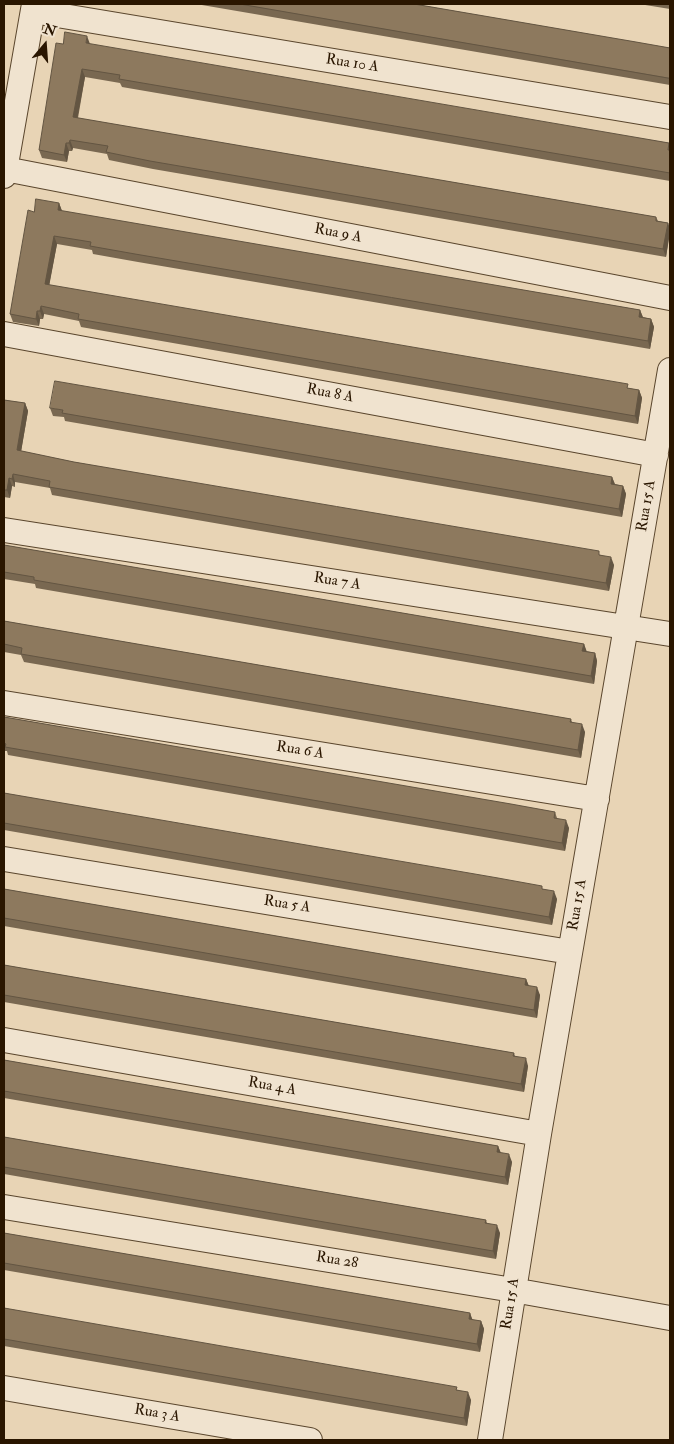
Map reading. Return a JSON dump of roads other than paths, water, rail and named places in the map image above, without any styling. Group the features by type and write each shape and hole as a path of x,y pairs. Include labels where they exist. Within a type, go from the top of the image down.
{"street":[{"name":"Rua 10 A","path":"33,7 670,117"},
{"path":"4,173 33,7"},
{"name":"Rua 9 A","path":"4,173 670,298"},
{"name":"Rua 8 A","path":"4,334 656,455"},
{"name":"Rua 15 A","path":"490,1440 570,952 670,370"},
{"name":"Rua 7 A","path":"4,530 670,634"},
{"name":"Rua 6 A","path":"4,703 597,799"},
{"name":"Rua 5 A","path":"4,858 570,952"},
{"name":"Rua 4 A","path":"4,1040 540,1134"},
{"name":"Rua 28","path":"4,1207 514,1290 670,1318"},
{"name":"Rua 3 A","path":"4,1388 310,1440"}]}
